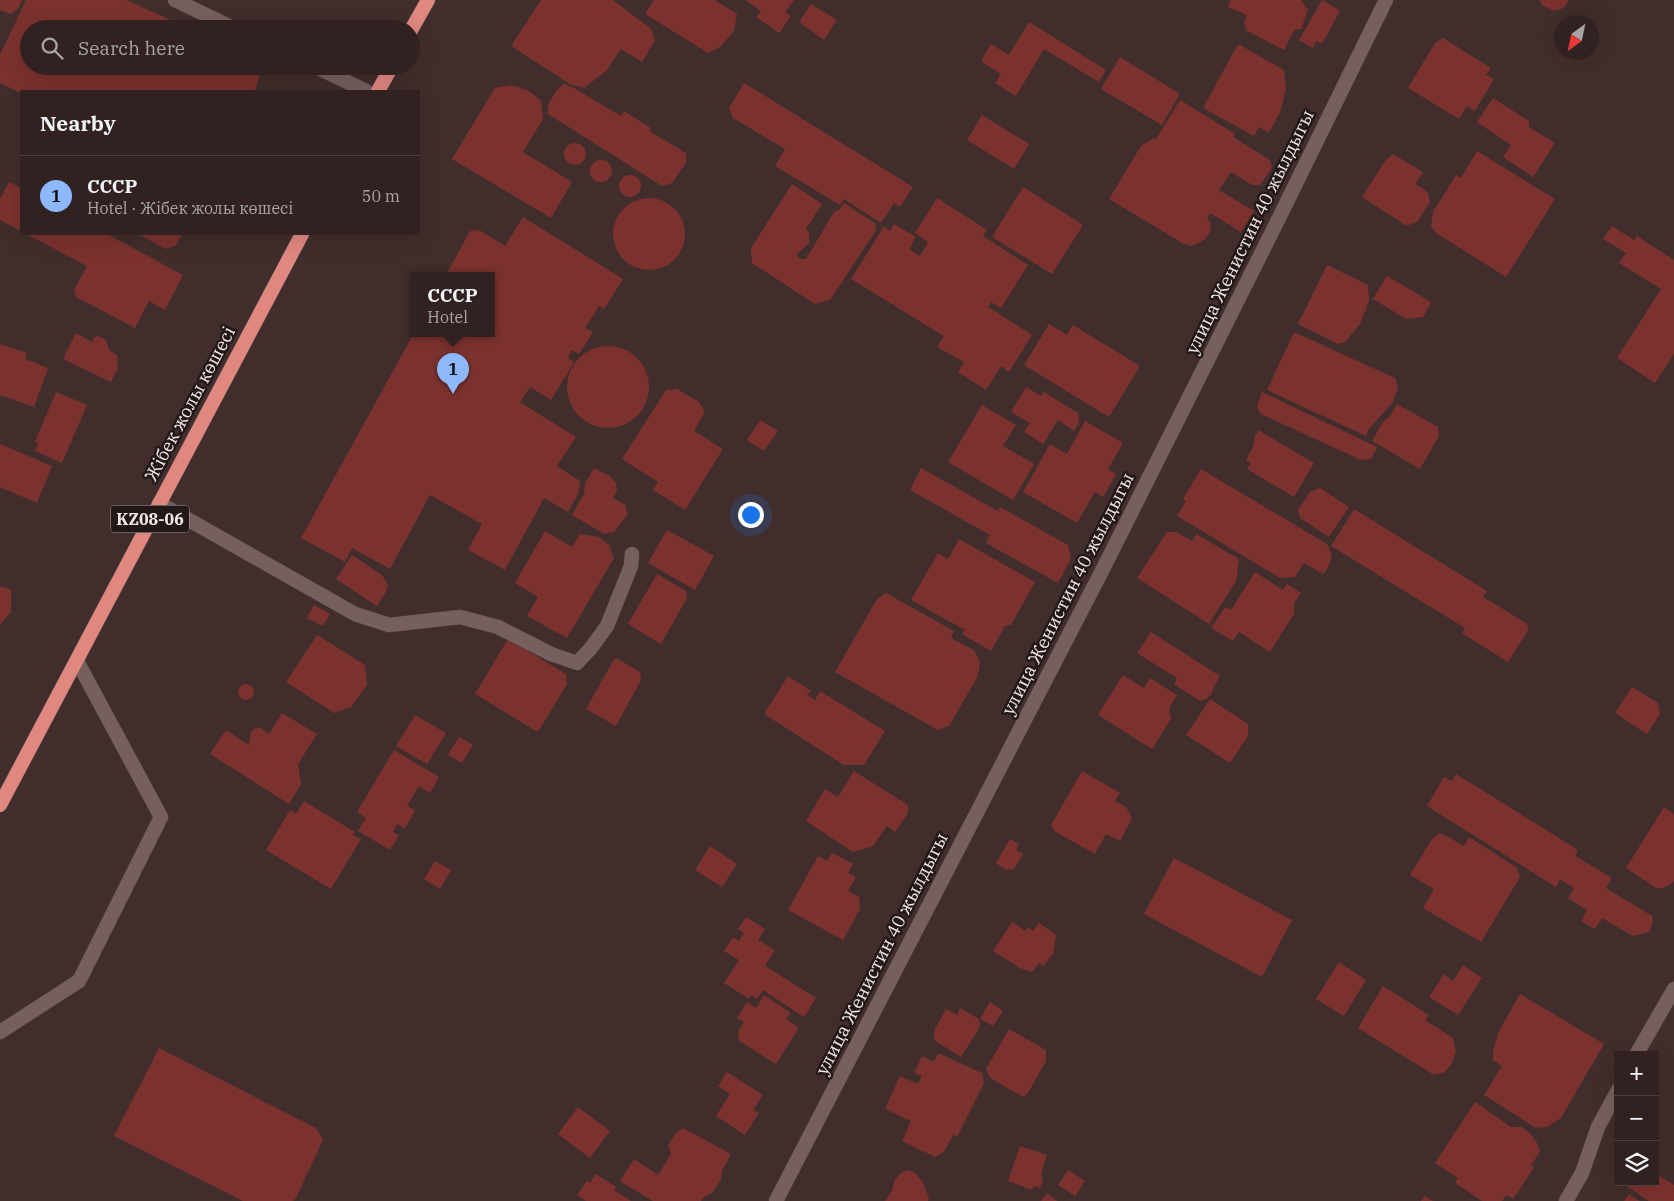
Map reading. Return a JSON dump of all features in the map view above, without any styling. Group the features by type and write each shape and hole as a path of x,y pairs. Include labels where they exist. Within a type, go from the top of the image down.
{"highway":[{"path":"417,20 428,0"},
{"path":"379,90 387,75"},
{"name":"Жібек жолы көшесі","path":"0,805 78,661 158,503 301,235"}],"street":[{"path":"175,0 216,20"},
{"name":"улица Женистин 40 жылдыгы","path":"776,1201 1106,563 1386,0"},
{"path":"333,75 364,90"},
{"path":"158,503 355,614 389,625 460,617 498,627 550,654 577,663 607,626 631,566 632,554"},
{"path":"0,1032 79,981 161,817 78,661"},
{"path":"1638,1051 1674,989"},
{"path":"1566,1201 1582,1173 1598,1127 1615,1096"}],"building":[{"path":"0,0 22,0 18,9 10,14 0,10"},
{"path":"26,0 126,0 171,20 20,20 20,75 260,75 255,90 20,90 20,93 0,83 0,55"},
{"path":"541,0 613,0 651,29 655,40 642,62 621,49 607,70 584,88 570,84 511,46"},
{"path":"654,0 715,0 737,14 734,31 720,47 708,53 645,14"},
{"path":"745,0 794,0 785,12 791,16 779,33 756,17 761,11"},
{"path":"1231,0 1301,0 1308,10 1301,29 1295,29 1284,50 1247,31 1244,22 1247,15 1228,7"},
{"path":"1322,0 1340,11 1322,44 1316,41 1313,48 1299,40"},
{"path":"1540,0 1569,0 1564,8 1554,11 1541,4"},
{"path":"811,4 837,20 824,40 799,22"},
{"path":"1029,22 1106,70 1099,82 1044,49 1016,96 995,83 1001,74 981,61 991,44 1009,55"},
{"path":"1443,38 1491,68 1486,75 1494,79 1475,111 1467,106 1459,119 1408,88 1435,43"},
{"path":"1238,44 1284,70 1286,88 1281,110 1269,133 1259,127 1254,136 1203,108"},
{"path":"1120,57 1180,94 1162,125 1101,89"},
{"path":"744,83 913,187 900,207 894,203 881,223 844,199 840,205 775,166 785,149 733,118 729,108"},
{"path":"564,84 621,116 624,111 651,128 649,131 686,153 686,163 672,183 662,186 548,114 548,105 556,91"},
{"path":"512,85 529,91 541,101 543,119 523,152 572,182 551,218 452,159 495,88"},
{"path":"1493,98 1529,121 1529,127 1555,143 1533,177 1503,157 1511,145 1477,122"},
{"path":"1180,100 1235,134 1233,137 1270,160 1272,168 1260,185 1252,185 1231,172 1219,190 1254,211 1241,232 1210,213 1207,218 1211,224 1210,232 1205,239 1191,246 1184,244 1109,199 1141,146 1152,139 1156,139"},
{"path":"982,115 1029,144 1014,169 967,140"},
{"path":"575,143 583,146 586,154 583,162 575,165 567,162 564,154 567,146"},
{"path":"1477,151 1555,199 1506,277 1436,233 1431,226 1433,212 1456,175 1461,178"},
{"path":"1393,154 1423,172 1415,184 1428,192 1430,202 1418,221 1407,226 1362,197 1385,161"},
{"path":"601,160 609,163 612,171 609,179 601,182 593,179 590,171 593,163"},
{"path":"630,175 638,178 641,186 638,194 630,197 622,194 619,186 622,178"},
{"path":"9,182 20,188 20,230 0,220 0,199"},
{"path":"792,184 822,204 806,229 809,233 809,243 796,255 800,259 806,259 834,212 839,210 844,203 876,224 875,232 830,300 815,304 752,263 751,248"},
{"path":"1023,187 1083,225 1052,274 992,237"},
{"path":"649,198 669,204 679,214 685,234 679,254 669,264 649,270 629,264 619,254 613,234 619,214 629,204"},
{"path":"937,198 987,230 983,236 1028,265 1001,308 991,302 988,307 1032,335 1009,372 1001,366 986,390 958,372 964,362 937,347 944,336 851,279 884,226 890,231 894,224 916,237 909,249 920,256 928,242 915,233"},
{"path":"523,217 623,279 604,309 599,306 585,328 593,332 579,354 572,350 568,358 574,362 551,400 530,387 520,402 576,437 557,466 580,481 578,494 568,512 544,498 505,570 468,550 482,524 430,495 390,569 352,548 345,562 301,538 412,337 495,337 495,272 448,272 470,231 479,230 505,246"},
{"path":"1612,226 1634,240 1637,236 1674,260 1674,354 1655,383 1617,358 1661,289 1619,263 1626,253 1603,239"},
{"path":"28,235 109,235 183,275 165,310 149,301 135,328 76,297 74,290 87,266"},
{"path":"140,235 181,235 176,245 166,249"},
{"path":"1327,265 1368,285 1369,301 1360,324 1345,342 1338,344 1298,324"},
{"path":"1387,276 1431,302 1423,317 1406,319 1373,299"},
{"path":"1049,324 1067,335 1073,325 1140,366 1109,417 1024,365"},
{"path":"1294,332 1395,378 1398,387 1393,402 1369,429 1366,436 1267,390"},
{"path":"76,333 92,342 98,336 106,340 109,350 117,355 118,368 111,382 63,359"},
{"path":"0,344 27,353 25,359 48,368 34,407 0,395"},
{"path":"608,346 624,349 637,358 646,371 649,387 646,403 637,416 624,425 608,428 592,425 579,416 570,403 567,387 570,371 579,358 592,349"},
{"path":"1026,387 1041,396 1044,392 1078,413 1079,423 1074,431 1058,420 1043,444 1024,432 1030,423 1011,412"},
{"path":"677,389 699,402 704,410 694,431 723,449 685,510 653,490 658,482 622,459 666,390"},
{"path":"56,392 87,405 62,463 35,451 38,443 35,442"},
{"path":"1262,392 1377,447 1371,459 1361,460 1261,414 1257,407"},
{"path":"1397,404 1438,427 1439,436 1420,469 1372,441 1383,422 1390,416"},
{"path":"982,405 1016,425 1003,446 1034,464 1013,500 948,462"},
{"path":"760,420 778,431 764,451 747,440"},
{"path":"1085,421 1123,443 1108,469 1116,474 1103,497 1095,492 1077,523 1023,492 1050,444 1067,454"},
{"path":"1258,430 1314,463 1294,497 1247,469 1251,463 1246,460 1253,447"},
{"path":"0,444 52,466 37,503 0,487"},
{"path":"594,468 610,476 616,483 617,490 613,498 626,505 627,515 614,532 604,534 572,515 584,494 585,484"},
{"path":"921,468 998,511 1000,507 1068,545 1071,558 1058,583 986,543 990,535 910,490"},
{"path":"1201,469 1327,544 1332,555 1324,574 1304,563 1295,577 1280,578 1177,516 1186,501 1183,499"},
{"path":"1320,488 1349,507 1329,537 1300,518 1298,510 1310,492"},
{"path":"1354,509 1487,591 1483,597 1526,623 1529,629 1508,662 1462,633 1465,628 1331,546"},
{"path":"667,530 714,556 695,590 648,563"},
{"path":"545,531 572,547 580,534 599,537 609,545 614,558 567,638 527,616 538,597 515,583"},
{"path":"1167,532 1176,532 1192,541 1196,534 1239,559 1236,581 1209,624 1137,578"},
{"path":"959,539 1035,582 1011,625 1005,626 991,651 962,634 965,630 911,600 938,553 948,559"},
{"path":"352,555 382,575 388,585 377,606 336,579"},
{"path":"1255,572 1283,590 1287,584 1301,593 1294,603 1294,614 1270,652 1239,632 1233,641 1211,628 1225,607 1231,610"},
{"path":"657,574 686,591 687,598 661,644 628,624"},
{"path":"0,586 11,590 11,612 0,625"},
{"path":"886,593 954,631 951,638 974,650 980,662 978,676 949,726 938,730 835,672 877,599"},
{"path":"314,605 330,614 323,626 307,618"},
{"path":"1151,632 1220,676 1212,693 1206,699 1200,701 1174,684 1177,678 1137,653"},
{"path":"317,635 365,665 367,685 351,707 334,713 286,682"},
{"path":"508,639 566,674 567,684 538,732 475,694"},
{"path":"614,659 618,659 640,672 641,680 616,726 586,709"},
{"path":"1123,675 1144,688 1150,678 1177,695 1169,709 1171,719 1152,749 1098,715"},
{"path":"788,676 811,691 807,695 815,700 820,691 885,731 864,765 844,765 764,714"},
{"path":"246,684 252,686 254,692 252,698 246,700 240,698 238,692 240,686"},
{"path":"1632,687 1658,703 1660,714 1647,734 1615,713"},
{"path":"1210,699 1248,724 1248,736 1230,763 1186,735"},
{"path":"282,713 317,734 298,764 301,784 289,804 210,754 226,730 249,745 251,732 255,728 261,728 269,734"},
{"path":"415,715 446,733 427,764 396,746"},
{"path":"459,737 473,745 462,763 448,755"},
{"path":"394,750 439,777 430,793 419,786 407,806 415,810 405,829 397,824 393,832 399,835 390,850 358,831 366,818 357,812"},
{"path":"854,771 908,805 908,813 895,832 887,826 873,846 853,852 806,821 825,789 838,797"},
{"path":"1082,771 1120,793 1115,801 1126,807 1132,818 1120,841 1106,834 1095,854 1054,831 1051,825"},
{"path":"1456,774 1578,850 1575,856 1612,878 1606,888 1652,916 1653,923 1649,932 1633,936 1602,918 1595,929 1581,921 1587,910 1568,898 1574,888 1560,879 1556,887 1427,806 1444,777 1452,781"},
{"path":"304,801 355,832 353,835 361,839 331,889 266,850 290,810 296,814"},
{"path":"1664,807 1674,814 1674,882 1663,888 1656,888 1626,868"},
{"path":"1438,834 1443,834 1464,846 1469,837 1516,867 1520,877 1481,942 1423,908 1434,889 1410,875 1432,839"},
{"path":"1010,839 1019,844 1016,850 1023,854 1014,869 1006,870 996,863"},
{"path":"710,846 737,864 722,887 695,870"},
{"path":"832,853 853,864 848,873 856,877 848,891 859,897 860,909 843,940 788,910 818,856 827,861"},
{"path":"1174,858 1292,920 1262,977 1144,914"},
{"path":"435,861 451,870 440,889 424,879"},
{"path":"746,917 765,929 758,940 775,950 765,966 816,998 804,1017 763,990 757,999 751,995 749,999 724,983 739,960 724,951 733,937 739,941 744,933 738,929"},
{"path":"1012,922 1025,931 1028,927 1033,931 1039,923 1056,935 1053,954 1043,966 1039,963 1032,972 1020,968 993,951"},
{"path":"1339,962 1366,980 1344,1016 1316,999"},
{"path":"1463,965 1482,978 1458,1015 1429,997 1444,974 1453,981"},
{"path":"1383,986 1429,1015 1425,1020 1453,1038 1456,1051 1452,1063 1445,1072 1434,1075 1358,1028"},
{"path":"1520,994 1604,1044 1561,1118 1547,1127 1536,1128 1484,1095 1502,1066 1493,1060 1493,1051 1499,1031"},
{"path":"764,995 791,1013 786,1019 799,1028 776,1064 738,1040 739,1030 744,1022 737,1018 747,1002 756,1008"},
{"path":"990,1002 1003,1011 993,1026 980,1019"},
{"path":"960,1008 979,1019 980,1027 961,1057 934,1040 934,1031 946,1009 957,1015"},
{"path":"1009,1029 1046,1050 1046,1061 1028,1093 1023,1097 990,1078 986,1069"},
{"path":"159,1048 316,1128 323,1140 293,1201 243,1201 114,1136"},
{"path":"938,1053 982,1073 984,1083 957,1137 953,1135 944,1152 935,1157 902,1141 911,1121 885,1109 900,1076 918,1084 922,1076 914,1073 922,1056 934,1062"},
{"path":"727,1072 763,1095 753,1110 759,1113 745,1135 716,1116 730,1094 718,1086"},
{"path":"1475,1102 1511,1127 1522,1127 1530,1133 1537,1143 1540,1152 1531,1165 1534,1168 1513,1199 1506,1195 1502,1201 1482,1201 1455,1183 1458,1178 1435,1163"},
{"path":"578,1107 610,1131 590,1158 558,1134"},
{"path":"683,1128 731,1154 722,1171 721,1180 712,1193 701,1201 653,1201 620,1181 634,1159 658,1175 671,1154 668,1146 675,1134"},
{"path":"1020,1146 1047,1155 1041,1174 1043,1180 1040,1188 1034,1186 1032,1190 1008,1181"},
{"path":"908,1170 915,1173 923,1183 929,1198 928,1201 885,1201 893,1189 896,1178"},
{"path":"1068,1170 1085,1181 1075,1196 1058,1185"},
{"path":"596,1174 616,1187 614,1190 631,1201 586,1201 577,1195 587,1181 590,1183"},
{"path":"1659,1176 1674,1185 1674,1201 1649,1201 1626,1186 1659,1186"},
{"path":"1047,1193 1057,1201 1041,1201"},
{"path":"1629,1194 1640,1201 1624,1201"},
{"path":"1424,1196 1433,1201 1421,1201"}],"place":[{"name":"СССР","path":"453,394"}]}
